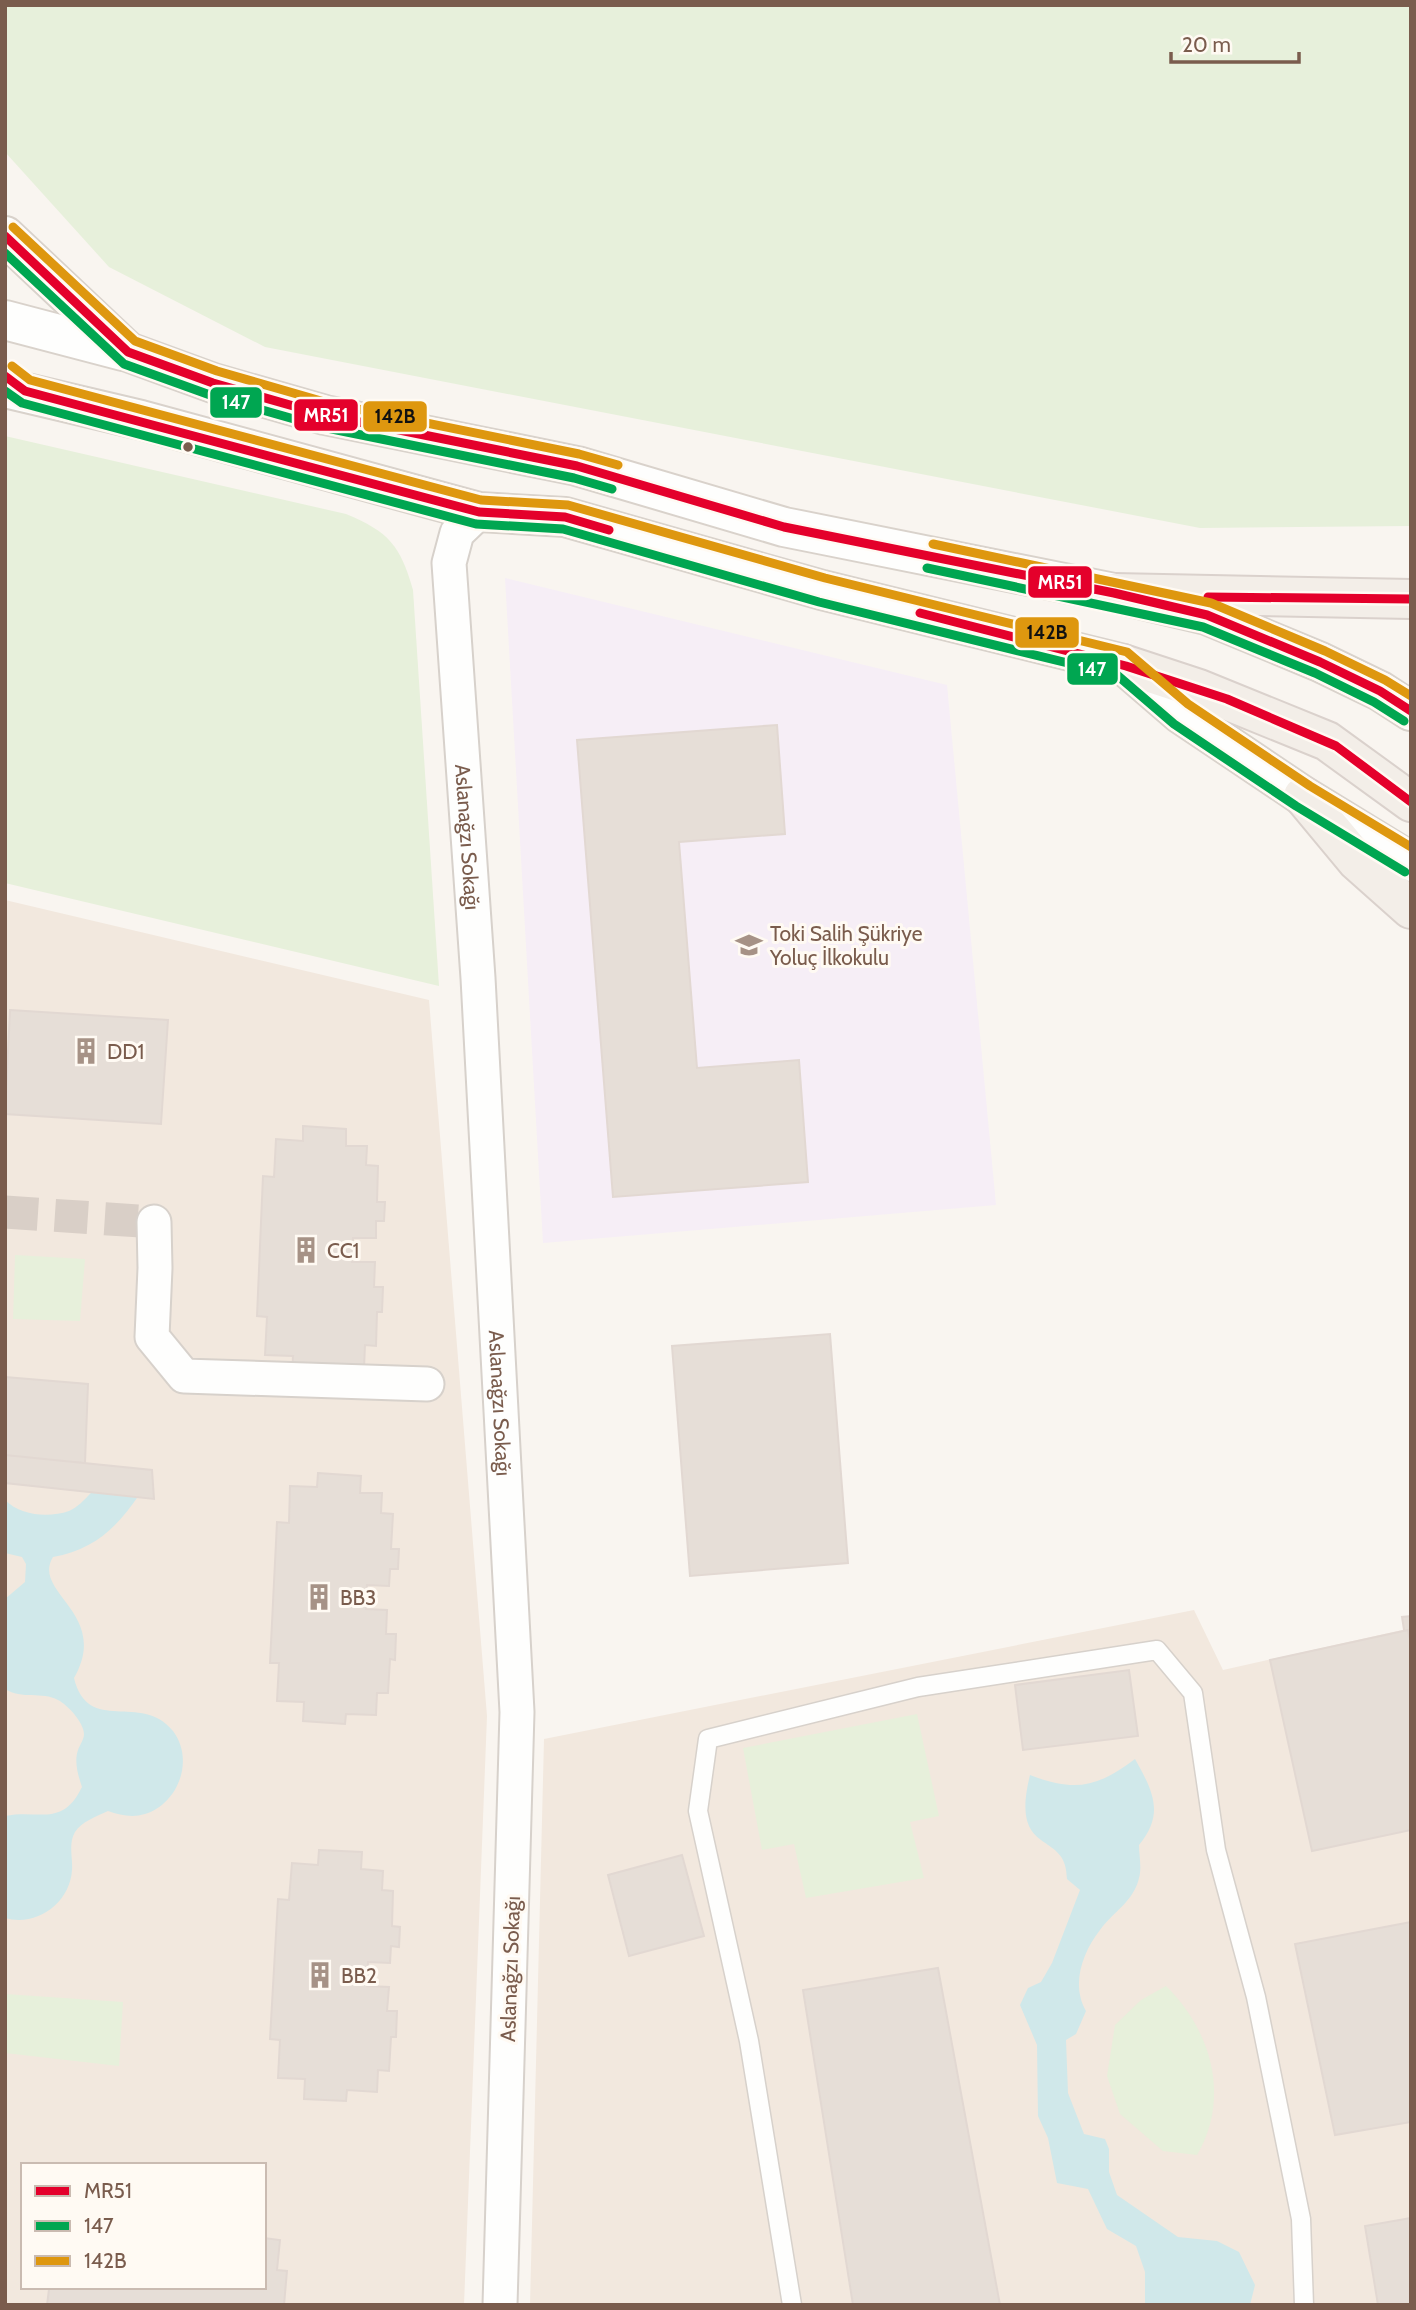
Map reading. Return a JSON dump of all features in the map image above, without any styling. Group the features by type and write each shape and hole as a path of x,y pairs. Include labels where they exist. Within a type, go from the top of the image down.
{"main road":[{"path":"1114,593 1411,599"},
{"path":"1123,664 1199,689 1327,741 1411,802"},
{"path":"1303,796 1357,861 1411,909"}],"street":[{"path":"5,236 128,352"},
{"path":"5,320 128,352 213,383 325,415 577,466 784,527 1114,593 1207,615 1320,662 1380,691 1411,711"},
{"path":"12,385 479,512 565,517 822,590 1123,664 1181,714 1303,796 1411,862"},
{"name":"Aslanağzı Sokağı","path":"479,512 457,533 449,563 478,978 517,1712 500,2305"},
{"path":"154,1222 152,1337 184,1376 427,1384"}],"lane":[{"path":"792,2305 749,2041 698,1811 708,1739 918,1687 1157,1650 1193,1693 1216,1850 1256,1997 1301,2219 1304,2305"}],"shaded area":[{"name":"Toki Salih Şükriye Yoluç İlkokulu","path":"505,578 947,685 996,1205 543,1243"},
{"path":"5,900 429,1000 487,1716 464,2305 5,2305"},
{"path":"1194,1610 1223,1670 1411,1628 1411,2305 530,2305 544,1739"}],"green space":[{"path":"5,5 1411,5 1411,526 1200,528 265,347 109,267 5,152"},
{"path":"5,436 346,514 373,527 391,542 403,562 413,590 439,986 5,883"},
{"path":"15,1255 85,1259 80,1321 13,1319"},
{"path":"917,1714 939,1816 910,1822 924,1878 806,1898 794,1844 762,1850 743,1748"},
{"path":"1166,1986 1195,2023 1211,2065 1213,2110 1197,2155 1163,2151 1120,2114 1107,2076 1115,2025 1141,2000"},
{"path":"5,1994 123,2002 119,2066 5,2053"}],"water":[{"path":"91,1493 139,1495 122,1518 103,1536 80,1549 53,1557 49,1570 52,1582 78,1621 83,1637 83,1656 74,1678 81,1695 91,1705 103,1710 146,1714 160,1720 173,1731 179,1742 183,1767 174,1791 157,1809 135,1816 108,1811 78,1828 72,1841 70,1882 65,1893 50,1910 29,1919 5,1918 5,1816 58,1812 74,1800 82,1787 76,1759 84,1734 75,1715 58,1700 18,1694 5,1689 5,1599 25,1582 26,1564 22,1557 5,1553 5,1500 27,1512 53,1514 72,1510"},
{"path":"1135,1759 1154,1802 1152,1823 1139,1845 1139,1878 1133,1893 1100,1930 1084,1959 1079,1991 1086,2011 1076,2034 1066,2040 1068,2093 1084,2134 1105,2139 1109,2149 1109,2172 1117,2195 1178,2237 1217,2241 1239,2252 1255,2285 1250,2305 1145,2305 1145,2272 1136,2246 1107,2229 1088,2189 1057,2183 1048,2138 1038,2116 1037,2045 1020,2005 1028,1988 1041,1982 1052,1963 1080,1890 1067,1879 1065,1863 1058,1853 1032,1832 1027,1820 1026,1802 1030,1775 1060,1784 1085,1784 1109,1776"}],"building":[{"path":"777,725 785,834 679,842 697,1068 799,1060 808,1182 613,1197 577,740"},
{"name":"DD1","path":"10,1010 168,1020 161,1124 5,1114"},
{"name":"CC1","path":"303,1126 346,1129 346,1146 367,1146 366,1165 378,1166 377,1202 385,1202 384,1221 376,1221 376,1238 353,1238 352,1262 375,1262 374,1287 383,1287 382,1312 377,1312 376,1346 365,1345 364,1368 292,1375 293,1356 265,1355 267,1317 257,1316 263,1176 274,1177 276,1139 303,1141"},
{"path":"830,1334 848,1563 690,1576 672,1346"},
{"path":"5,1377 88,1384 85,1463 5,1459"},
{"path":"5,1455 152,1470 154,1499 5,1483"},
{"name":"BB3","path":"318,1473 361,1476 360,1493 382,1493 381,1513 393,1514 391,1549 399,1549 398,1569 390,1569 389,1586 367,1585 366,1609 387,1610 386,1634 396,1634 395,1660 390,1659 388,1693 377,1693 376,1715 346,1714 345,1724 303,1721 304,1702 277,1701 279,1663 270,1663 277,1522 289,1523 290,1486 317,1487"},
{"path":"1411,1616 1411,1675 1402,1617"},
{"path":"1408,1630 1411,1644 1411,1830 1312,1851 1270,1660"},
{"path":"1129,1670 1138,1736 1023,1750 1015,1685"},
{"name":"BB2","path":"319,1850 362,1852 361,1869 383,1871 382,1890 393,1891 392,1926 400,1927 399,1947 391,1946 390,1963 368,1962 367,1986 389,1987 387,2011 397,2011 396,2037 391,2037 389,2071 378,2070 377,2092 347,2090 346,2101 304,2099 305,2079 278,2078 280,2040 270,2039 278,1899 289,1900 292,1863 318,1865"},
{"path":"682,1855 704,1936 629,1956 608,1875"},
{"path":"1411,1922 1411,2122 1335,2135 1295,1944"},
{"path":"938,1968 1000,2305 853,2305 803,1990"},
{"path":"1411,2218 1411,2305 1378,2305 1365,2226"},
{"path":"266,2238 280,2240 277,2270 287,2271 284,2305 47,2305 49,2289 266,2289"}],"tunnel":[{"path":"5,1212 154,1222"}],"transit line":[{"name":"142B","path":"13,227 135,341 217,371 328,403 579,454 618,465"},
{"name":"MR51","path":"5,236 128,352 213,383 325,415 577,466 784,527 1114,593 1207,615 1320,662 1380,691 1411,711"},
{"name":"147","path":"5,253 124,364 210,395 322,427 574,478 612,489"},
{"name":"142B","path":"12,366 30,380 481,500 568,505 825,578 1127,652 1188,704 1310,786 1411,847"},
{"name":"MR51","path":"5,376 25,391 479,512 565,517 609,530"},
{"name":"147","path":"5,391 22,403 476,524 563,529 819,602 1117,675 1174,724 1296,806 1405,872"},
{"name":"142B","path":"933,544 1211,603 1325,651 1385,680 1411,696"},
{"name":"147","path":"927,568 1203,627 1315,673 1374,702 1404,721"},
{"name":"MR51","path":"1208,597 1411,599"},
{"name":"MR51","path":"920,613 1126,666 1227,699 1336,746 1411,802"}],"place":[{"name":"Toki Salih Şükriye Yoluç İlkokulu","path":"749,945"},
{"name":"DD1","path":"86,1051"},
{"name":"CC1","path":"306,1250"},
{"name":"BB3","path":"319,1597"},
{"name":"BB2","path":"320,1975"}]}
